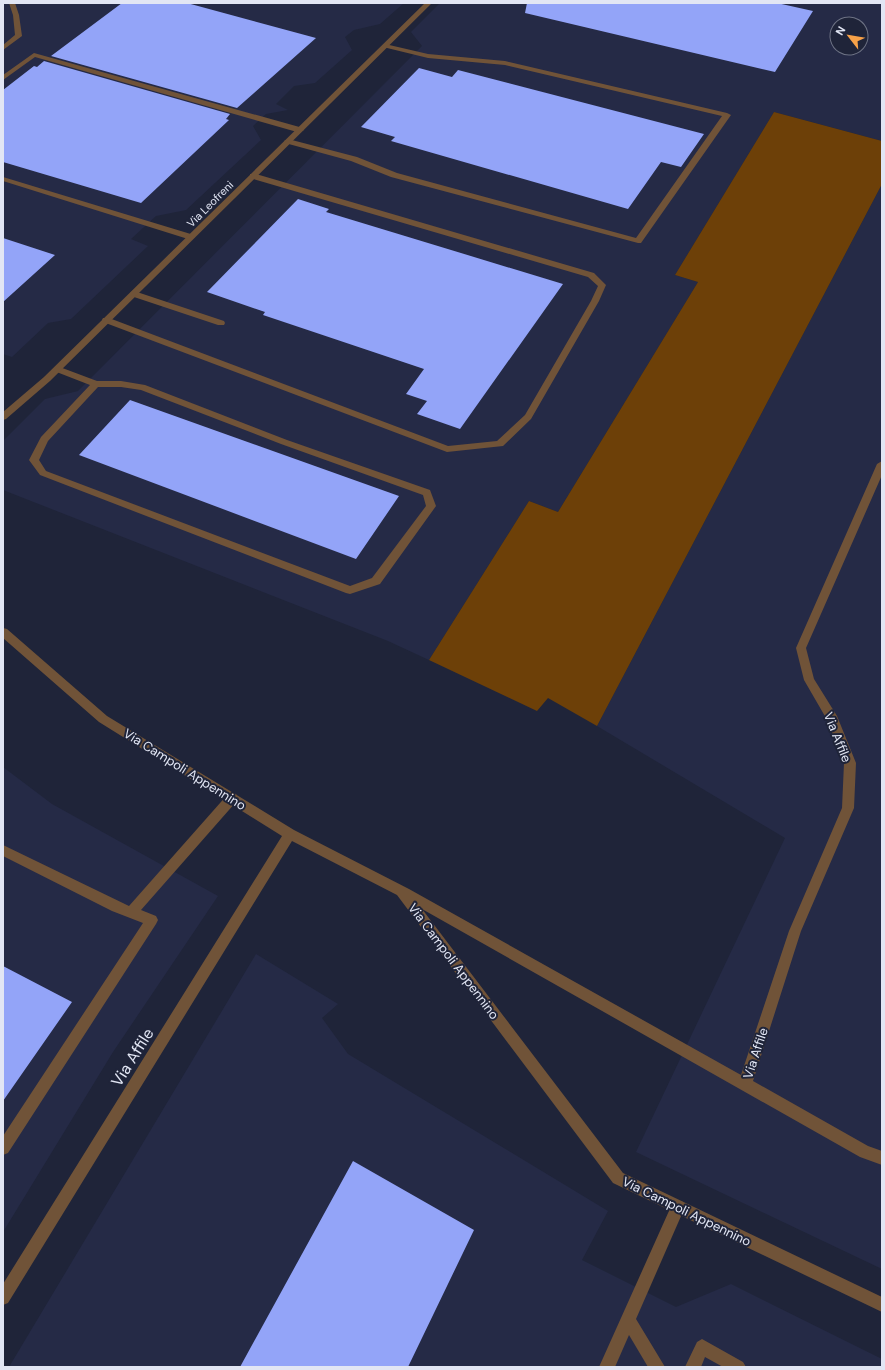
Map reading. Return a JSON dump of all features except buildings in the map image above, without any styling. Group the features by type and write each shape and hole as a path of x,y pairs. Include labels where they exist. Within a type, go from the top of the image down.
{"street":[{"path":"3,48 19,36 16,15 12,3"},
{"name":"Via Leofreni","path":"3,417 57,369 429,3"},
{"path":"288,141 354,159 394,175 638,241 727,115 505,63 428,56 385,46"},
{"path":"3,78 34,55 300,130"},
{"path":"106,320 447,449 500,444 528,417 595,301 602,285 591,275 253,176"},
{"path":"3,179 191,237"},
{"path":"134,294 221,323"},
{"path":"57,369 96,384 121,384 142,387 284,442 427,493 431,506 376,581 350,590 43,472 34,460 44,439 96,384"},
{"name":"Via Affile","path":"745,1085 795,931 848,808 850,763 831,716 809,680 801,648 882,464"},
{"name":"Via Campoli Appennino","path":"3,632 103,719 290,834 401,891 618,1178 882,1304"},
{"path":"131,912 232,798"},
{"name":"Via Affile","path":"3,1298 290,834"},
{"path":"3,850 116,907 152,920 3,1148"},
{"name":"Via Affile","path":"401,891 865,1152 882,1158"},
{"path":"607,1367 678,1207"},
{"path":"628,1320 657,1367"},
{"path":"693,1367 702,1347 738,1367"}],"shaded area":[{"path":"3,3 404,3 380,24 354,30 345,37 352,50 315,83 294,86 276,104 288,110 266,114 253,126 261,140 186,210 156,216 131,239 148,246 71,319 48,323 12,357 3,354"},
{"path":"440,3 882,3 882,141 774,112 675,275 698,282 558,512 529,501 429,660 388,641 3,490 3,441 45,399 78,391 422,46 411,32"},
{"path":"774,112 882,141 882,184 597,726 548,698 537,711 429,660 529,501 558,512 698,282 675,275"},
{"path":"882,184 882,1269 636,1152 785,838 597,726"},
{"path":"3,767 52,804 218,896 113,1052 3,1232"},
{"path":"256,954 338,1004 322,1018 348,1054 608,1211 582,1260 676,1307 731,1284 882,1359 882,1367 9,1367"}]}
